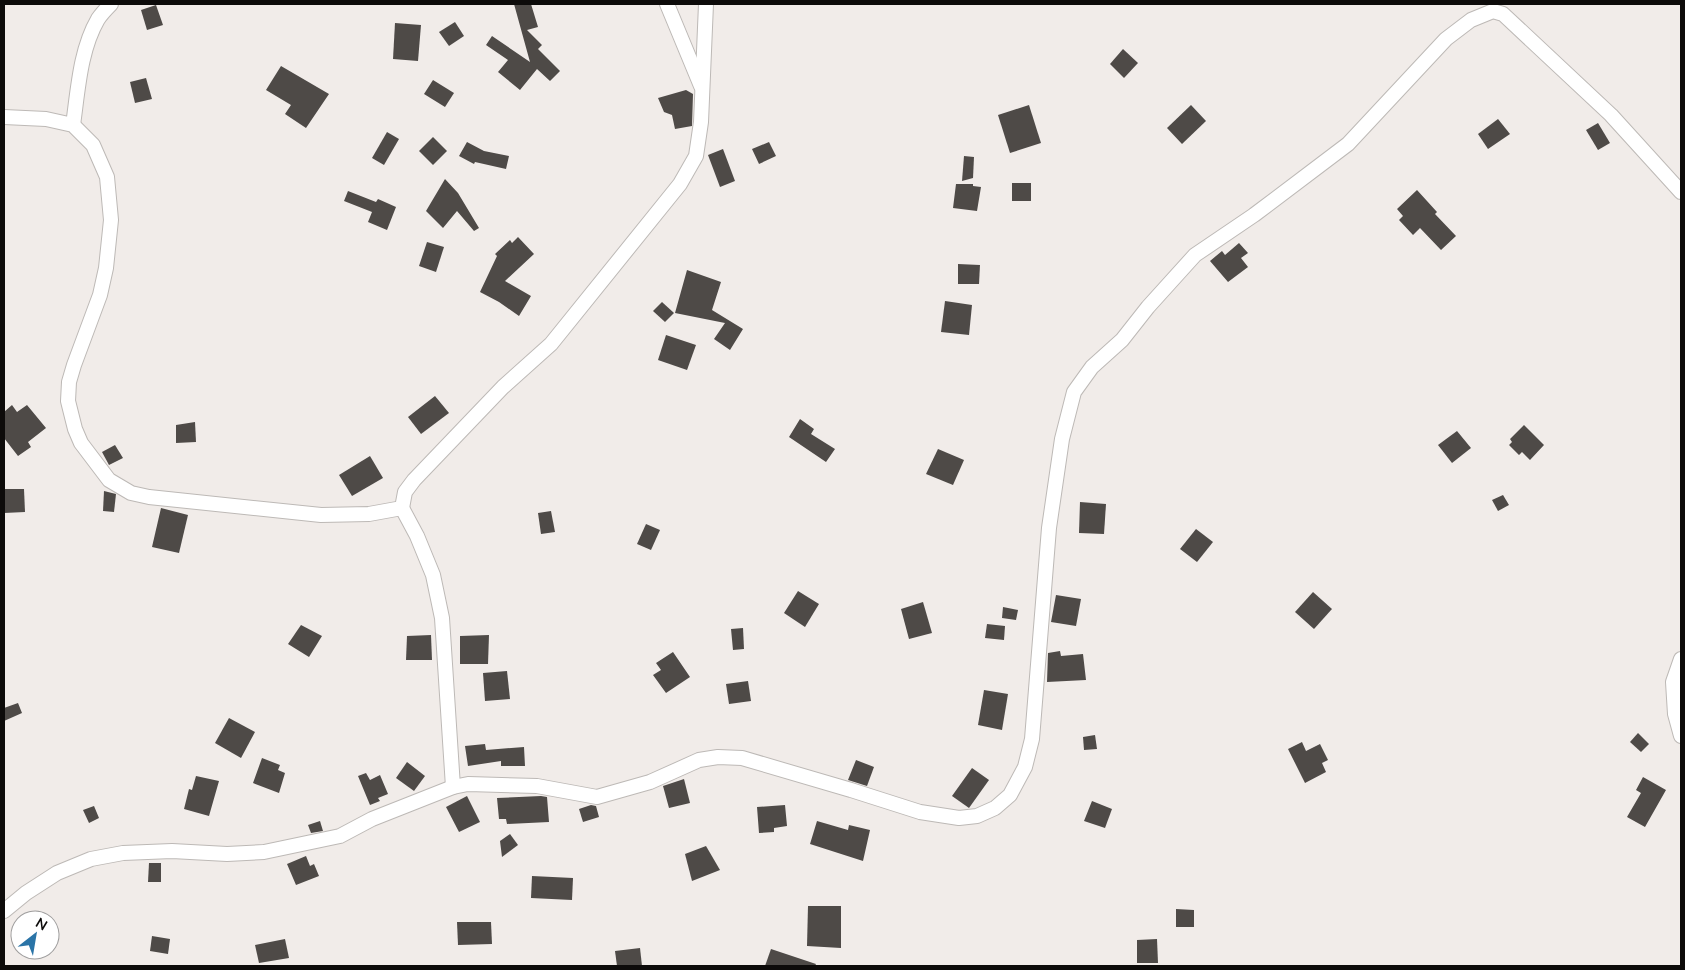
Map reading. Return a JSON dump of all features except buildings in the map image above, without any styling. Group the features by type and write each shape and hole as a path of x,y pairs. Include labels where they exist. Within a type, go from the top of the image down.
{"street":[{"path":"73,125 81,73 91,34 99,17 111,4"},
{"path":"667,4 702,91"},
{"path":"453,787 442,618 433,575 417,536 402,508 405,492 414,480 503,387 551,344 680,184 696,156 702,122 706,4"},
{"path":"4,911 26,892 57,872 91,859 123,853 162,851 226,854 255,852 298,845 340,836 372,819 453,787 468,784 537,786 597,797 650,782 698,760 742,758 920,812 959,818 977,816 995,808 1010,795 1025,767 1032,739 1049,528 1062,439 1074,392 1092,367 1122,340 1148,307 1195,255 1254,215 1348,144 1446,39 1471,20 1493,11 1505,9 1611,115 1681,192"},
{"path":"4,117 46,118 73,125 93,145 107,177 111,220 106,268 100,295 69,382 68,401 75,429 81,443 109,480 131,493 150,497 321,515 369,514 402,508"},
{"path":"1681,659 1673,682 1675,714 1681,736"}]}
